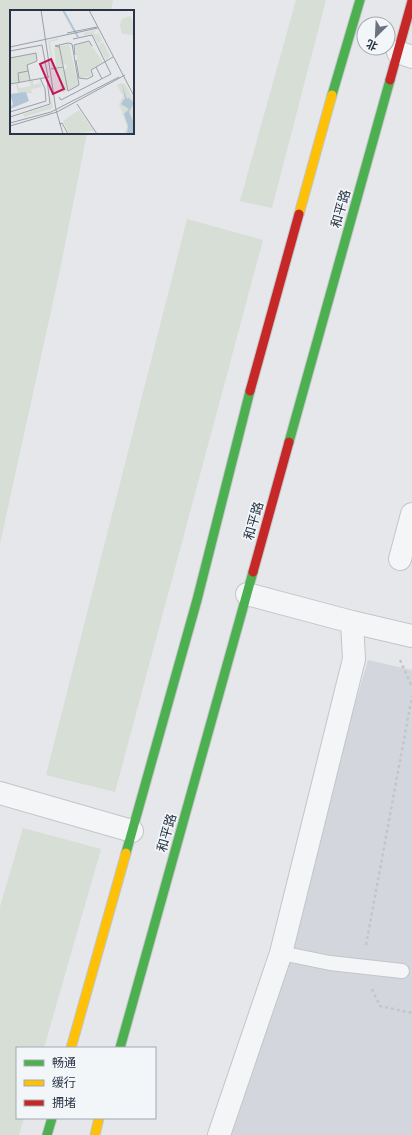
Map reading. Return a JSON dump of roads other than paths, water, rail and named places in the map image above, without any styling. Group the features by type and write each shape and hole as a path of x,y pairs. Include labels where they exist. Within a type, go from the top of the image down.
{"street":[{"path":"71,1047 197,600 253,381 320,137 360,0"},
{"name":"和平路","path":"120,1047 247,594 405,55 412,1"},
{"path":"400,559 412,514"},
{"path":"247,594 352,622 412,636"},
{"path":"219,1135 281,953 354,659 352,622"},
{"path":"0,792 132,831"},
{"path":"47,1135 52,1119"},
{"path":"95,1135 100,1119"}],"lane":[{"path":"281,953 330,963 402,971"}]}
